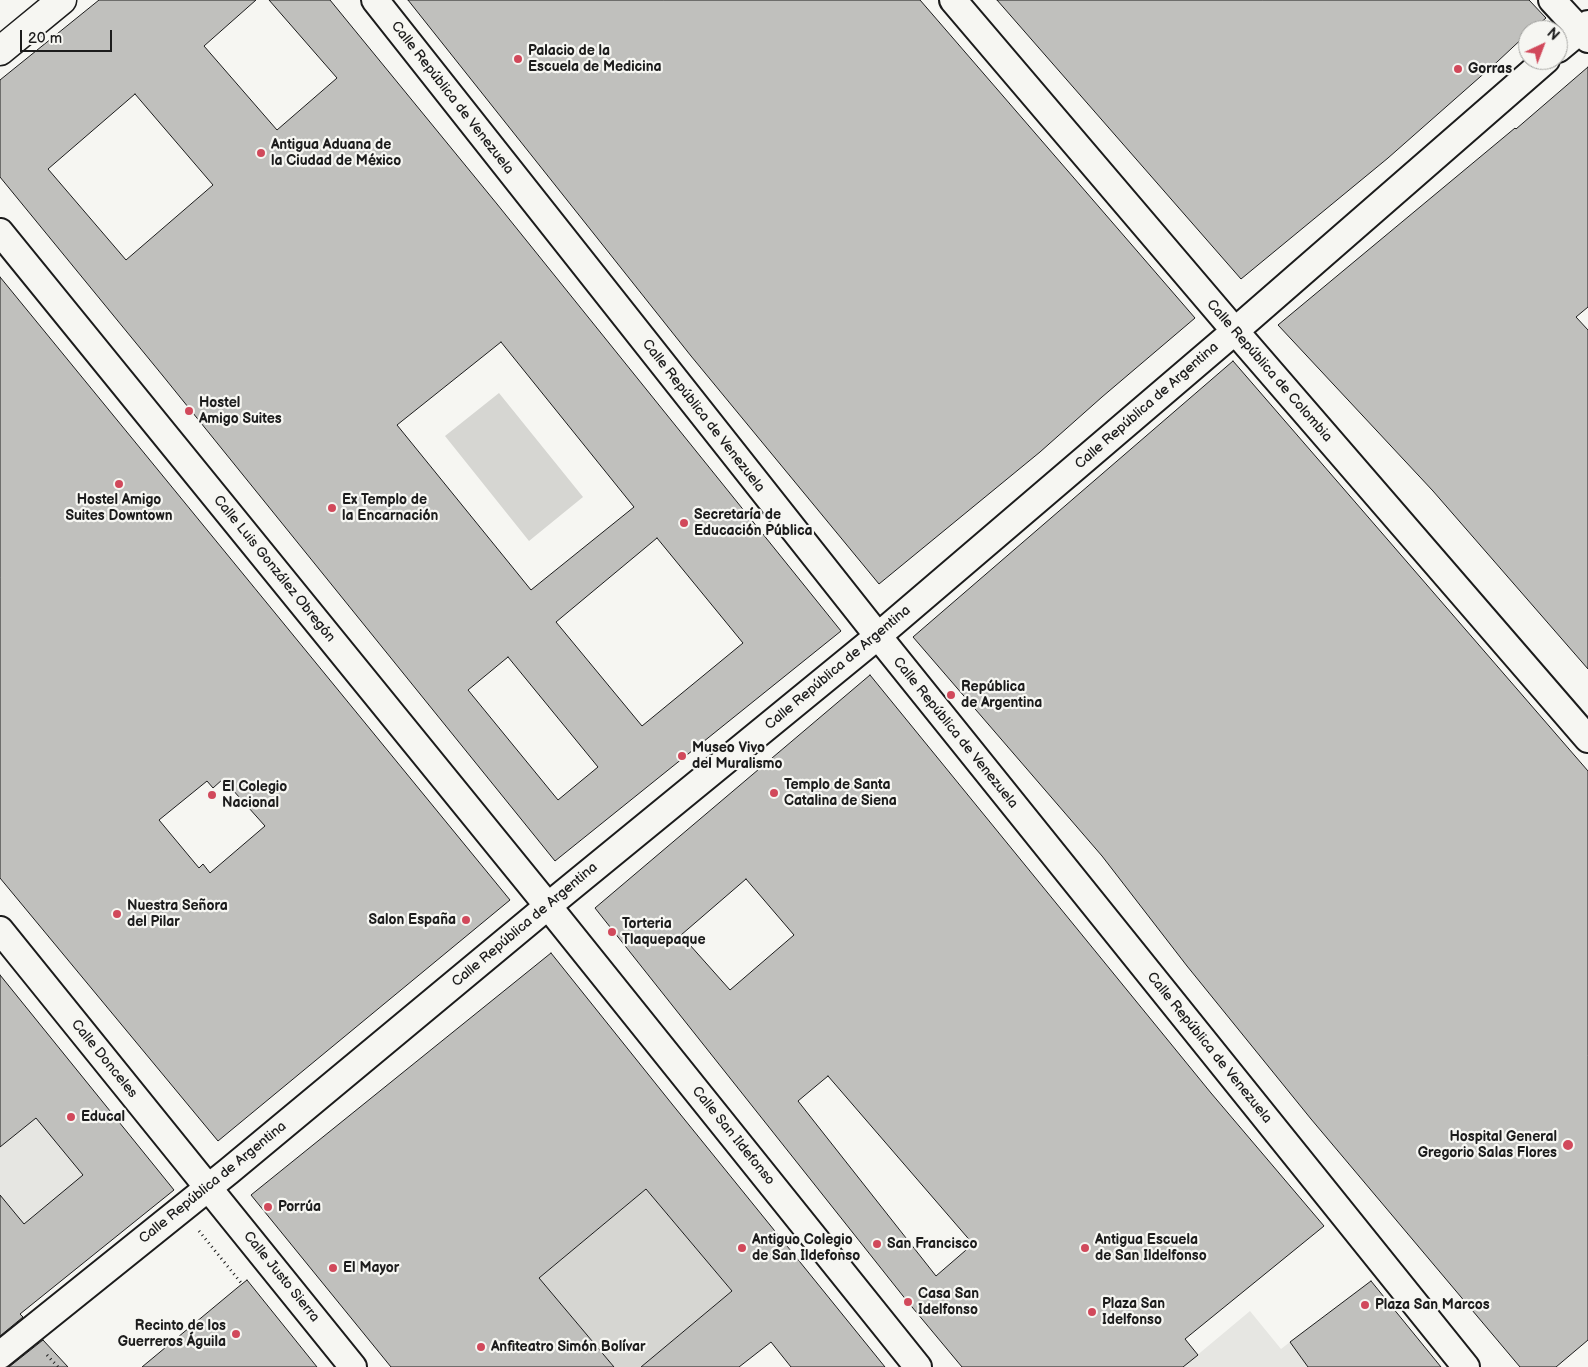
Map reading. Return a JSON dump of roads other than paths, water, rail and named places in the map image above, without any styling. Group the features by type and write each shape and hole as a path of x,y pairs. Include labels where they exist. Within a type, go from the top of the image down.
{"street":[{"path":"0,51 62,0"},
{"name":"Calle República de Venezuela","path":"375,0 878,636 1466,1367"},
{"name":"Calle República de Colombia","path":"952,0 1588,739"},
{"path":"1552,0 1585,31 1568,43"},
{"name":"Calle República de Argentina","path":"0,1355 208,1188 878,636 1235,331 1535,70"},
{"name":"Calle Luis González Obregón","path":"0,232 548,906"},
{"name":"Calle San Ildefonso","path":"548,906 918,1367"},
{"name":"Calle Donceles","path":"0,930 208,1188"},
{"name":"Calle Justo Sierra","path":"208,1188 353,1367"}],"place":[{"name":"Palacio de la Escuela de Medicina","path":"518,59"},
{"name":"Gorras","path":"1458,69"},
{"name":"Antigua Aduana de la Ciudad de México","path":"261,153"},
{"name":"Hostel Amigo Suites","path":"189,411"},
{"name":"Hostel Amigo Suites Downtown","path":"119,484"},
{"name":"Ex Templo de la Encarnación","path":"332,508"},
{"name":"Secretaría de Educación Pública","path":"684,523"},
{"name":"República de Argentina","path":"951,695"},
{"name":"Museo Vivo del Muralismo","path":"682,756"},
{"name":"Templo de Santa Catalina de Siena","path":"774,793"},
{"name":"El Colegio Nacional","path":"212,795"},
{"name":"Nuestra Señora del Pilar","path":"117,914"},
{"name":"Salon España","path":"466,920"},
{"name":"Torteria Tlaquepaque","path":"612,932"},
{"name":"Educal","path":"71,1117"},
{"name":"Hospital General Gregorio Salas Flores","path":"1568,1145"},
{"name":"Porrúa","path":"268,1207"},
{"name":"San Francisco","path":"877,1244"},
{"name":"Antiguo Colegio de San Ildefonso","path":"742,1248"},
{"name":"Antigua Escuela de San Ildelfonso","path":"1085,1248"},
{"name":"El Mayor","path":"333,1268"},
{"name":"Casa San Idelfonso","path":"908,1302"},
{"name":"Plaza San Marcos","path":"1365,1305"},
{"name":"Plaza San Idelfonso","path":"1092,1312"},
{"name":"Recinto de los Guerreros Águila","path":"236,1334"},
{"name":"Anfiteatro Simón Bolívar","path":"481,1347"}]}
